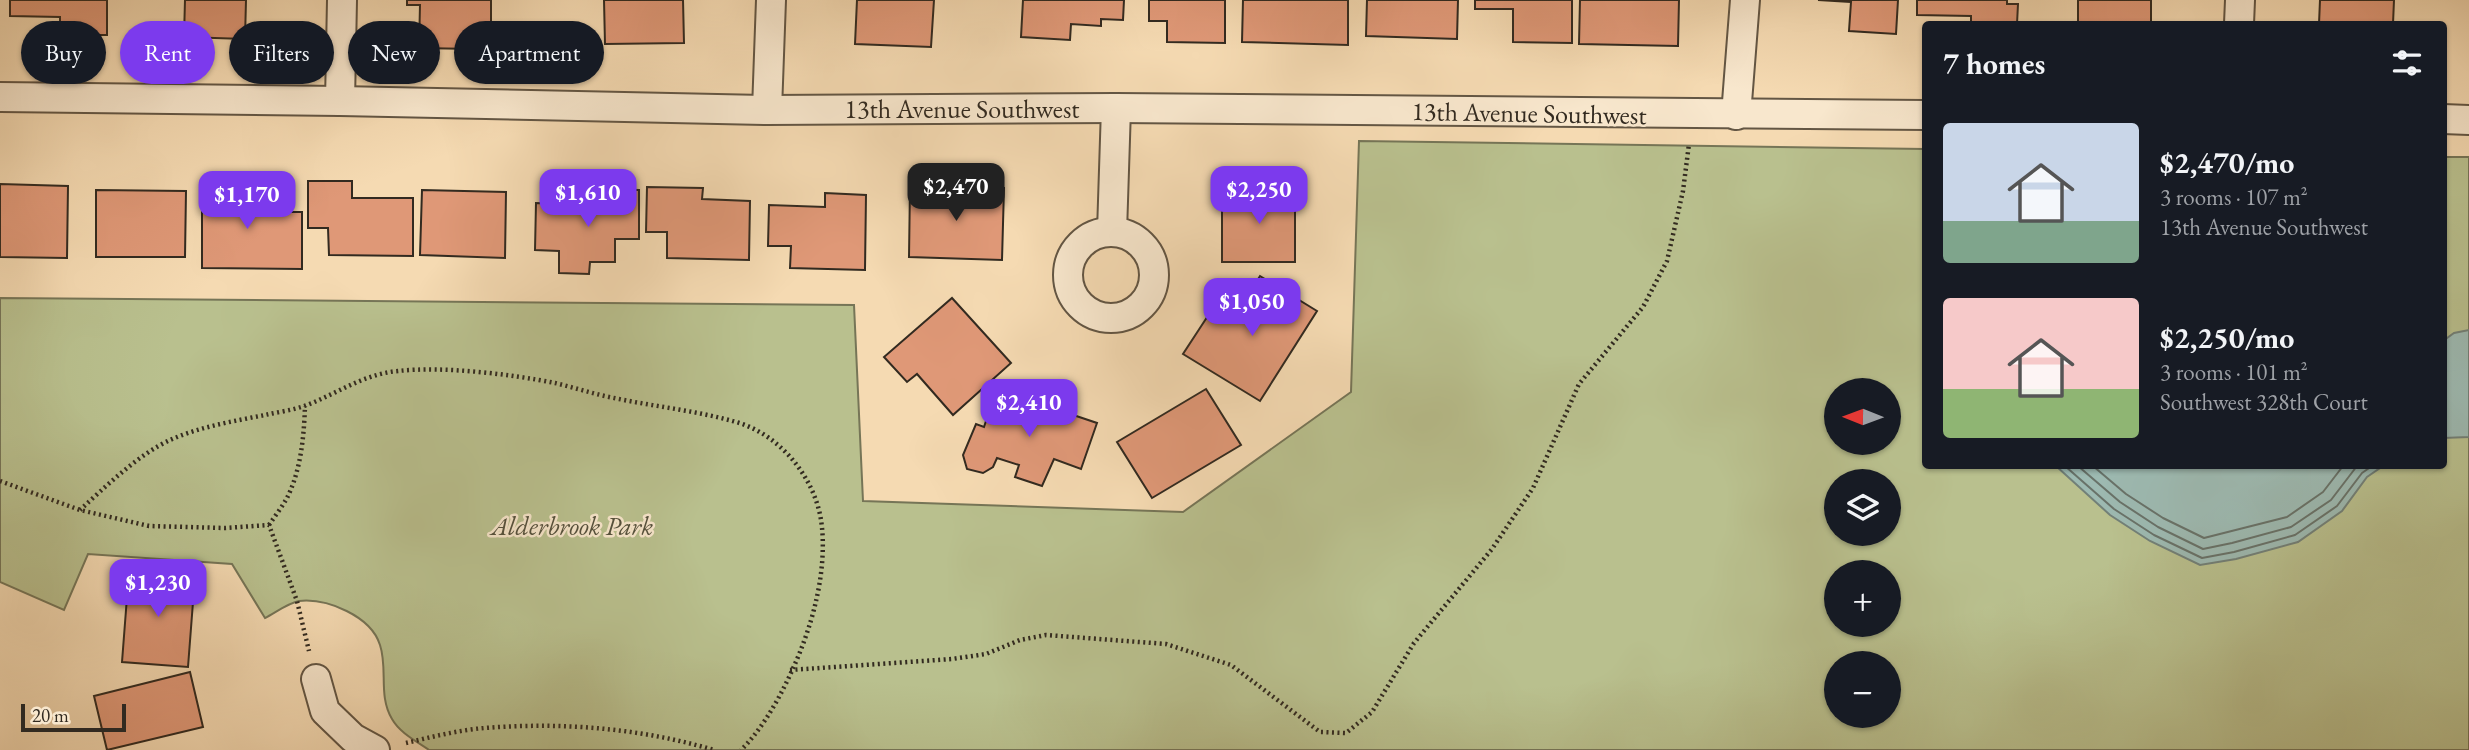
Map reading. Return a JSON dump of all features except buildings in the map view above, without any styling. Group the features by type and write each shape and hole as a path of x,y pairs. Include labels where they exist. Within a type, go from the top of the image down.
{"street":[{"path":"340,101 342,0"},
{"path":"767,110 771,0"},
{"path":"1736,115 1745,0"},
{"path":"2239,21 2240,0"},
{"name":"13th Avenue Southwest","path":"0,97 767,110 1116,108 1922,115"},
{"path":"1112,232 1116,108"},
{"path":"2447,119 2469,120"},
{"path":"316,679 325,711 353,738 374,750"}],"path":[{"path":"790,670 951,659 986,654 1020,640 1046,635 1166,644 1231,665 1320,732 1346,733 1372,712 1414,643 1492,549 1533,488 1579,384 1643,307 1667,261 1683,191 1692,114"},
{"path":"80,510 119,474 168,441 305,406 376,374 398,371 442,369 552,383 618,399 678,408 738,422 763,434 784,450 805,477 822,521 821,581 810,626 755,736 741,750"},
{"path":"269,525 287,498 294,478 304,435 305,406"},
{"path":"0,481 80,510 149,526 225,528 269,525"},
{"path":"269,525 297,601 316,679"},
{"path":"403,744 483,728 562,726 630,730 714,750"}],"green space":[{"name":"Alderbrook Park","path":"1359,141 1922,149 1922,469 2447,469 2447,157 2469,157 2469,750 429,750 404,733 392,719 385,701 380,645 367,625 347,611 310,601 295,602 265,618 232,564 88,554 64,610 0,582 0,298 854,305 863,501 1183,512 1351,392"}],"water":[{"path":"2469,330 2469,437 2447,438 2447,338 2454,333"},
{"path":"2059,469 2379,469 2367,477 2342,511 2298,542 2236,559 2200,565 2150,541 2110,515"}]}
